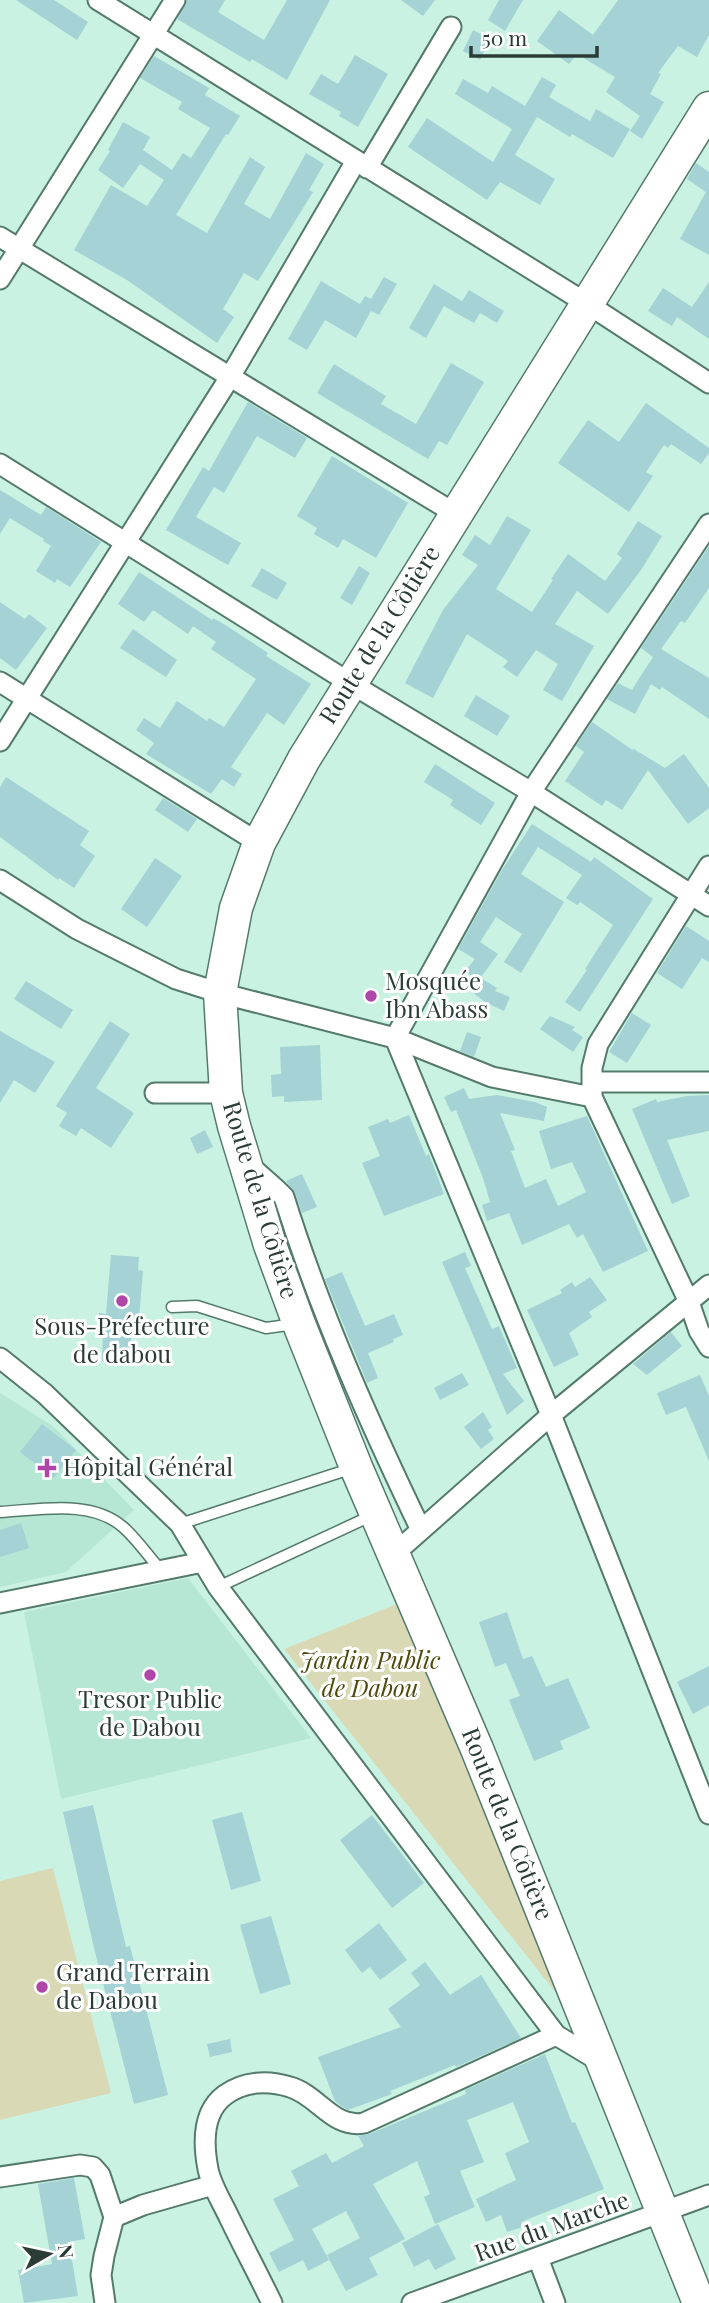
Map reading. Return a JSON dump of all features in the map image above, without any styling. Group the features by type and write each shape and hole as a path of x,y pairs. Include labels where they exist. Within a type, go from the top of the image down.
{"main road":[{"name":"Route de la Côtière","path":"699,2303 477,1749 356,1467 313,1323 283,1241 244,1161 226,1093 219,993 236,908 259,843 304,758 709,108"}],"street":[{"path":"98,0 586,303 709,383"},
{"path":"0,279 176,0"},
{"path":"0,741 127,543 361,164 451,27"},
{"path":"0,237 456,514"},
{"path":"0,464 350,683 531,792 709,906"},
{"path":"395,1038 531,792 709,524"},
{"path":"0,682 259,843"},
{"path":"709,866 598,1044 592,1068 592,1089 689,1302 699,1331 709,1347"},
{"path":"0,880 77,929 176,979 219,993 395,1038 492,1077 592,1089 709,1082"},
{"path":"395,1038 551,1415 709,1814"},
{"path":"155,1093 226,1093"},
{"path":"394,1554 551,1415 709,1285"},
{"path":"313,1323 386,1456 421,1530"},
{"path":"0,1358 45,1394 180,1524 218,1587 556,2035 605,2065"},
{"path":"356,1467 386,1456"},
{"path":"0,1603 203,1562"},
{"path":"272,2303 213,2185 205,2141 208,2118 216,2101 229,2092 252,2083 274,2083 294,2088 339,2120 352,2125 364,2123 556,2035"},
{"path":"0,2177 80,2165 93,2167 100,2175 114,2217 101,2275 105,2303"},
{"path":"114,2217 213,2185"},
{"name":"Rue du Marche","path":"412,2303 709,2195"},
{"path":"538,2258 555,2303"}],"lane":[{"path":"172,1307 197,1306 266,1328 313,1323"},
{"path":"180,1524 356,1467"},
{"path":"0,1512 85,1509 106,1515 124,1528 160,1569"},
{"path":"218,1587 377,1513"}],"shaded area":[{"name":"Hôpital Général","path":"0,1393 53,1426 134,1510 66,1572 0,1587"},
{"name":"Tresor Public de Dabou","path":"188,1578 311,1738 61,1799 24,1612"}],"green space":[{"name":"Jardin Public de Dabou","path":"397,1604 567,2007 284,1649"},
{"name":"Grand Terrain de Dabou","path":"53,1868 111,2093 0,2120 0,1881"}],"building":[{"path":"16,0 54,0 88,22 77,40"},
{"path":"187,0 225,0 218,12 264,40 287,0 330,0 287,80 252,59 250,62 177,19"},
{"path":"401,0 435,0 423,16"},
{"path":"499,0 523,0 505,31 488,20"},
{"path":"618,0 709,0 709,35 697,57 678,46 658,73 661,74 650,94 664,102 642,139 630,131 640,116 606,92 615,77 577,54 569,64 537,41 559,10 593,35"},
{"path":"473,30 490,39 480,60 463,51"},
{"path":"355,55 388,74 358,127 339,116 341,112 309,94 321,74 338,84"},
{"path":"154,56 209,88 205,95 240,116 176,215 207,233 250,157 265,167 244,204 270,219 306,153 324,164 309,190 313,192 258,281 244,273 223,309 234,317 217,343 127,280 74,250 111,185 147,206 164,180 140,164 123,188 98,170 123,122 150,137 143,150 172,170 183,153 191,158 210,128 178,109 182,102 140,78"},
{"path":"542,77 556,85 549,97 590,121 596,109 630,129 613,158 537,117 515,155 555,179 540,205 500,182 487,200 408,147 427,118 493,162 512,129 455,94 463,79 488,93 492,86 525,106"},
{"path":"696,163 709,172 709,255 680,239 706,192 687,179"},
{"path":"384,277 397,284 379,315 371,311 356,338 325,320 307,350 288,339 321,281 360,304 365,296 371,299"},
{"path":"709,282 709,339 677,317 672,326 648,311 663,288 692,307"},
{"path":"434,284 462,301 469,290 504,311 497,323 480,313 474,323 444,306 426,338 409,328"},
{"path":"451,363 484,382 447,445 439,441 428,459 317,393 334,364 386,396 381,404 416,424"},
{"path":"248,402 307,438 295,458 257,436 224,493 214,487 196,517 241,543 228,565 166,530 203,467 209,471"},
{"path":"646,403 709,448 709,453 701,464 671,444 668,448 664,445 646,472 653,476 629,512 558,463 588,420 619,442"},
{"path":"332,456 408,503 376,558 343,539 338,548 314,534 317,528 297,516"},
{"path":"0,490 41,515 46,507 101,542 70,587 57,579 55,583 36,571 51,546 43,541 44,539 10,518 0,534"},
{"path":"507,516 531,530 496,589 532,612 568,554 605,581 622,558 617,554 638,521 662,536 608,614 577,591 555,624 594,646 562,701 543,690 558,664 536,650 517,677 503,667 508,661 467,634 433,698 405,683 443,610 478,565 462,555 475,535 490,545"},
{"path":"709,546 709,588 685,623 681,621 661,649 709,678 709,719 662,687 660,690 651,684 635,714 607,699 618,683 632,690 653,657 641,648"},
{"path":"359,566 370,573 352,605 340,598"},
{"path":"262,568 287,583 277,600 251,586"},
{"path":"139,572 212,620 213,618 227,626 268,653 266,656 311,684 284,725 267,713 231,767 242,774 234,787 222,779 211,794 146,754 154,743 136,730 144,718 160,728 177,701 207,721 209,718 224,727 256,679 211,649 216,642 193,626 188,634 153,610 144,622 118,604"},
{"path":"0,602 25,619 29,614 47,628 16,670 0,658"},
{"path":"133,629 177,660 166,677 120,648"},
{"path":"476,695 510,716 497,736 464,716"},
{"path":"592,722 634,751 632,748 665,768 684,754 709,788 709,808 688,824 648,770 622,810 606,800 602,806 565,781 584,752 576,746"},
{"path":"435,764 495,803 481,825 450,805 453,800 424,782"},
{"path":"6,777 89,831 80,845 95,856 74,888 59,878 58,880 0,837 0,787"},
{"path":"163,798 197,819 188,832 155,810"},
{"path":"532,824 591,862 594,857 653,899 580,1012 565,1002 613,925 580,902 577,905 566,898 582,875 538,847 521,874 564,902 521,973 504,962 522,934 496,917 480,942 498,954 478,981 465,971 475,959 458,949 502,870"},
{"path":"155,858 182,876 147,927 121,909"},
{"path":"686,926 709,941 709,962 702,958 682,989 657,973"},
{"path":"481,978 497,988 495,991 510,997 504,1011 472,992"},
{"path":"26,981 73,1010 61,1029 14,999"},
{"path":"632,1013 651,1025 627,1063 609,1052"},
{"path":"550,1016 575,1027 572,1030 583,1037 573,1052 540,1029"},
{"path":"110,1021 130,1034 96,1088 134,1113 111,1148 81,1128 76,1136 59,1126 67,1113 56,1106"},
{"path":"0,1031 55,1062 35,1093 14,1080 0,1103"},
{"path":"467,1032 481,1037 474,1057 460,1051"},
{"path":"320,1045 322,1100 284,1102 284,1096 272,1097 271,1075 281,1074 280,1047"},
{"path":"464,1088 469,1099 497,1095 547,1107 544,1121 500,1113 515,1150 511,1151 525,1188 546,1179 558,1206 586,1192 572,1162 551,1169 539,1131 587,1116 648,1251 603,1272 583,1234 577,1238 569,1224 522,1245 509,1213 487,1221 482,1205 490,1202 483,1178 456,1110 451,1112 444,1097"},
{"path":"709,1095 709,1131 667,1140 690,1196 672,1204 632,1109 656,1099 657,1102"},
{"path":"409,1115 426,1156 429,1154 444,1194 384,1216 362,1163 380,1156 368,1127 388,1119 390,1123"},
{"path":"205,1130 213,1147 197,1154 190,1138"},
{"path":"302,1174 317,1207 302,1213 295,1193 286,1181"},
{"path":"465,1252 471,1266 465,1268 492,1329 499,1326 517,1368 503,1374 524,1401 507,1415 442,1262"},
{"name":"Sous-Préfecture de dabou","path":"111,1255 139,1257 138,1270 143,1271 138,1330 132,1329 129,1363 102,1361 103,1334 97,1334 99,1313 106,1314"},
{"path":"342,1272 365,1326 394,1314 403,1335 393,1339 394,1342 368,1353 378,1378 367,1383 325,1279"},
{"path":"590,1277 607,1300 589,1312 592,1317 569,1333 579,1355 554,1367 527,1310 562,1293 560,1290 572,1282 575,1287"},
{"path":"671,1332 682,1346 647,1375 633,1364"},
{"path":"462,1373 469,1385 440,1400 434,1388"},
{"path":"700,1375 709,1396 709,1461 686,1407 666,1415 657,1393"},
{"path":"483,1412 492,1427 488,1430 494,1439 481,1449 464,1427"},
{"path":"42,1424 76,1450 54,1478 20,1452"},
{"path":"21,1523 29,1548 0,1557 0,1530"},
{"path":"507,1612 523,1659 532,1656 546,1687 568,1678 590,1728 560,1741 563,1749 534,1761 509,1700 520,1696 506,1663 495,1667 479,1622"},
{"path":"709,1666 709,1705 693,1714 677,1682"},
{"path":"93,1805 126,1947 130,1946 168,2095 134,2104 63,1812"},
{"path":"242,1812 261,1881 231,1890 212,1820"},
{"path":"372,1815 424,1883 392,1908 340,1840"},
{"path":"271,1916 291,1984 260,1994 240,1925"},
{"path":"379,1923 407,1960 380,1980 370,1967 362,1973 345,1950"},
{"path":"425,1962 450,1995 481,1975 521,2038 456,2067 455,2065 390,2091 392,2094 348,2110 335,2101 318,2057 401,2027 388,2009 420,1985 411,1973"},
{"path":"230,2039 232,2052 210,2057 207,2044"},
{"path":"545,2054 572,2123 575,2122 604,2189 521,2222 523,2227 507,2232 501,2215 486,2222 476,2199 516,2180 505,2153 529,2142 513,2102 467,2120 484,2162 460,2171 475,2207 435,2224 424,2197 430,2194 417,2161 373,2184 405,2239 369,2258 378,2275 346,2291 327,2255 360,2238 346,2211 312,2229 329,2260 308,2271 303,2260 279,2272 269,2253 294,2240 273,2199 299,2186 291,2171 326,2153 332,2163 364,2146 358,2136 369,2134 466,2094 465,2090"},
{"path":"74,2178 85,2239 69,2242 78,2296 24,2303 18,2270 52,2264 38,2184"},
{"path":"438,2224 456,2259 435,2270 429,2259 414,2267 402,2243"}],"place":[{"name":"Mosquée Ibn Abass","path":"371,996"},
{"name":"Sous-Préfecture de dabou","path":"122,1301"},
{"name":"Hôpital Général","path":"47,1468"},
{"name":"Tresor Public de Dabou","path":"150,1675"},
{"name":"Grand Terrain de Dabou","path":"42,1987"}]}
